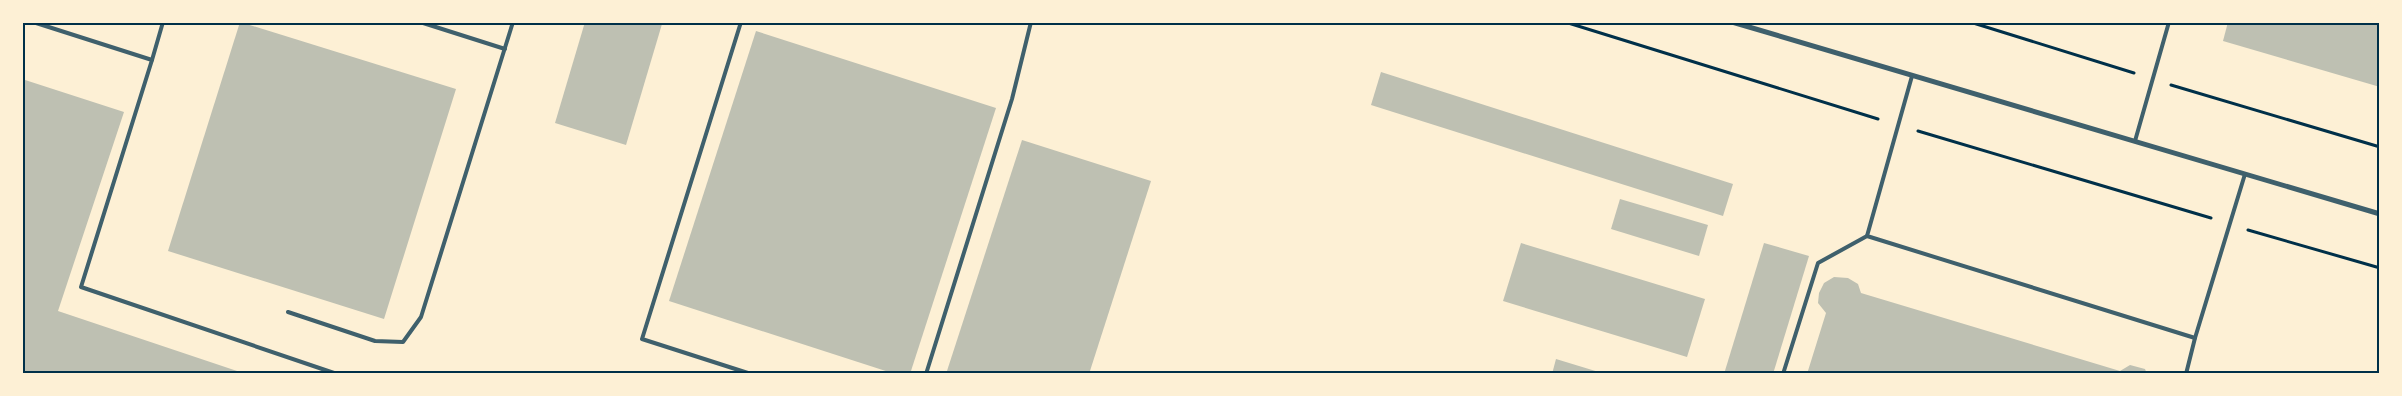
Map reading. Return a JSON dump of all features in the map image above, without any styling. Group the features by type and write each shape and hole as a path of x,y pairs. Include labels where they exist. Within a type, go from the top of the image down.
{"street":[{"path":"1732,22 2380,214"}],"lane":[{"path":"33,22 152,60"},
{"path":"163,22 81,287 337,374"},
{"path":"420,22 505,49"},
{"path":"288,312 375,341 403,342 421,317 513,22"},
{"path":"741,22 642,339 752,374"},
{"path":"926,374 1012,99 1030,22"},
{"path":"2135,141 2169,22"},
{"path":"1783,374 1818,263 1866,236 1912,76"},
{"path":"2186,374 2195,338 2245,174"},
{"path":"1866,236 2195,338"}],"path":[{"path":"1565,22 1898,125 2380,268"}],"building":[{"path":"240,22 456,89 384,319 168,251"},
{"path":"585,22 662,24 626,145 555,123"},
{"path":"2228,22 2380,22 2380,87 2223,41"},
{"path":"756,31 996,108 910,374 895,374 669,301"},
{"path":"1381,72 1733,184 1723,216 1371,105"},
{"path":"22,79 124,112 58,311 246,374 22,374"},
{"path":"1022,140 1151,181 1089,374 946,374"},
{"path":"1620,199 1708,225 1699,256 1611,229"},
{"path":"1521,243 1705,299 1687,357 1503,301"},
{"path":"1764,243 1809,256 1773,374 1724,374"},
{"path":"1834,277 1848,278 1858,284 1861,293 2120,371 2130,365 2145,369 2147,374 1807,374 1826,313 1818,303 1819,293 1824,283"},
{"path":"1556,359 1602,373 1602,374 1552,374"}]}
